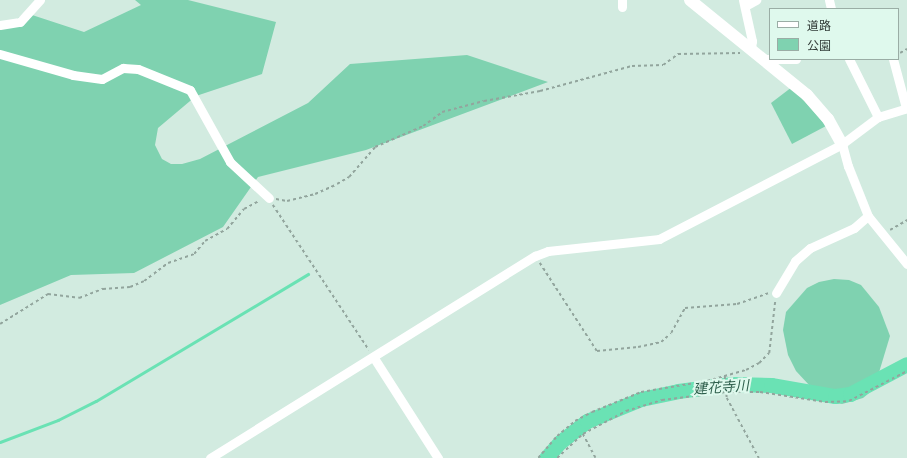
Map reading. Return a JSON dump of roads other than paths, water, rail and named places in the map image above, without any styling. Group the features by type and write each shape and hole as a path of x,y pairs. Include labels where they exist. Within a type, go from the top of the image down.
{"street":[{"path":"0,25 20,22 40,0"},
{"path":"690,0 764,59 818,105 842,144 848,166 868,216 907,264"},
{"path":"750,48 752,41 744,3 756,0"},
{"path":"0,54 73,75 102,79 122,68 138,69 190,90 230,162 269,198"},
{"path":"764,59 769,59"},
{"path":"850,60 878,117"},
{"path":"210,458 374,358 535,256 548,251 659,239 842,144 878,117 906,108 893,60"},
{"path":"776,293 795,261 810,248 854,228 868,216"},
{"path":"374,358 438,458"}],"waterway":[{"path":"0,442 58,420 96,401 308,274"},
{"name":"建花寺川","path":"546,458 560,442 587,421 641,399 678,391 731,384 771,385 835,396 850,394 907,364"}]}
